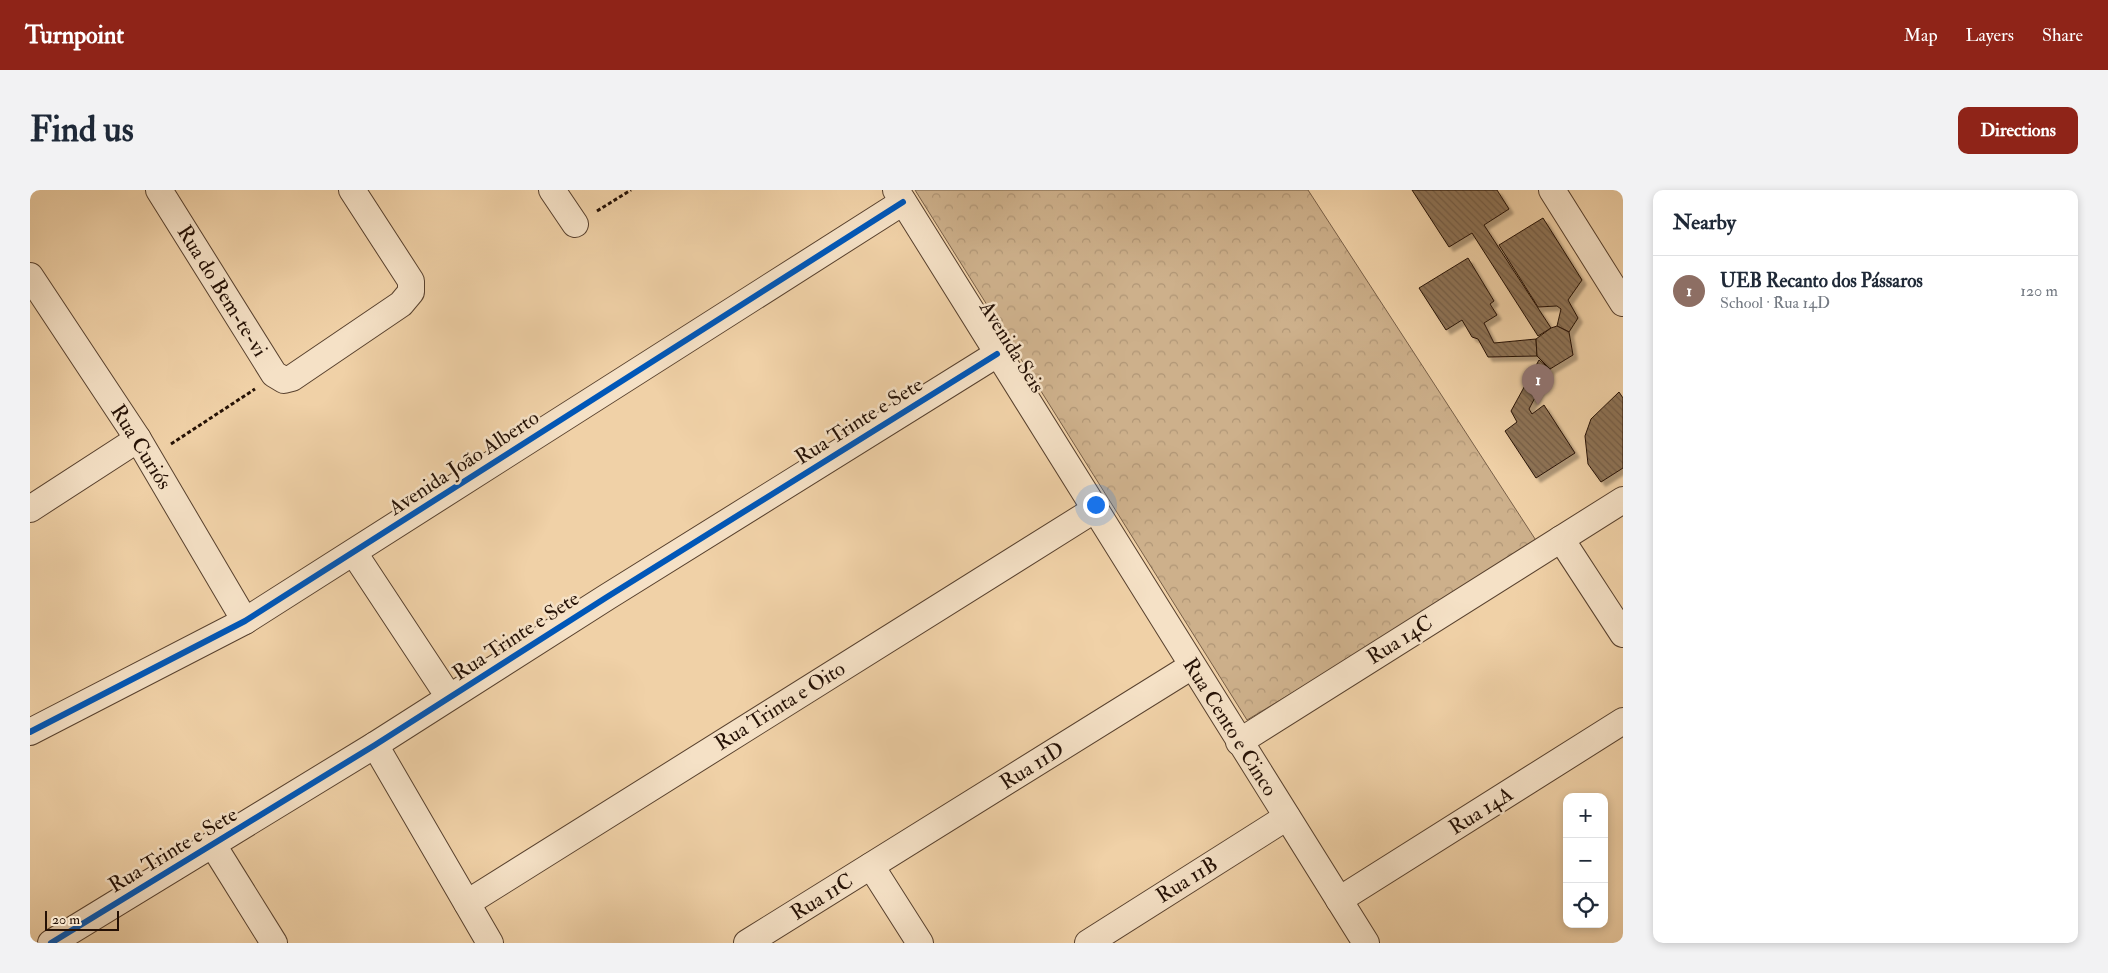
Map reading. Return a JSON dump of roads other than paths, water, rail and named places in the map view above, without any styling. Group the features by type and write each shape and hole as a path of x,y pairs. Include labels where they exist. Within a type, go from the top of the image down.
{"street":[{"name":"Rua do Bem-te-vi","path":"158,190 284,377 401,304 411,292 411,281 352,190"},
{"path":"552,190 575,224"},
{"path":"1552,190 1623,303"},
{"name":"Avenida Seis","path":"900,196 1094,510"},
{"name":"Avenida João Alberto","path":"30,732 245,621 354,553 900,196"},
{"name":"Rua Curiós","path":"30,276 143,449 245,621"},
{"name":"Rua Trinte e Sete","path":"51,943 375,745 615,591 997,354"},
{"path":"30,509 143,449"},
{"name":"Rua 14C","path":"1239,742 1623,500"},
{"name":"Rua Cento e Cinco","path":"1094,510 1366,943"},
{"name":"Rua Trinta e Oito","path":"467,903 1094,510"},
{"path":"1561,539 1623,634"},
{"path":"354,553 449,697"},
{"name":"Rua 11D","path":"872,866 1192,666"},
{"name":"Rua 14A","path":"1339,900 1623,721"},
{"path":"375,745 490,943"},
{"name":"Rua 11B","path":"1088,943 1287,817"},
{"path":"213,845 274,943"},
{"path":"872,866 920,943"},
{"name":"Rua 11C","path":"747,943 872,866"}],"place":[{"name":"UEB Recanto dos Pássaros","path":"1538,405"}]}
